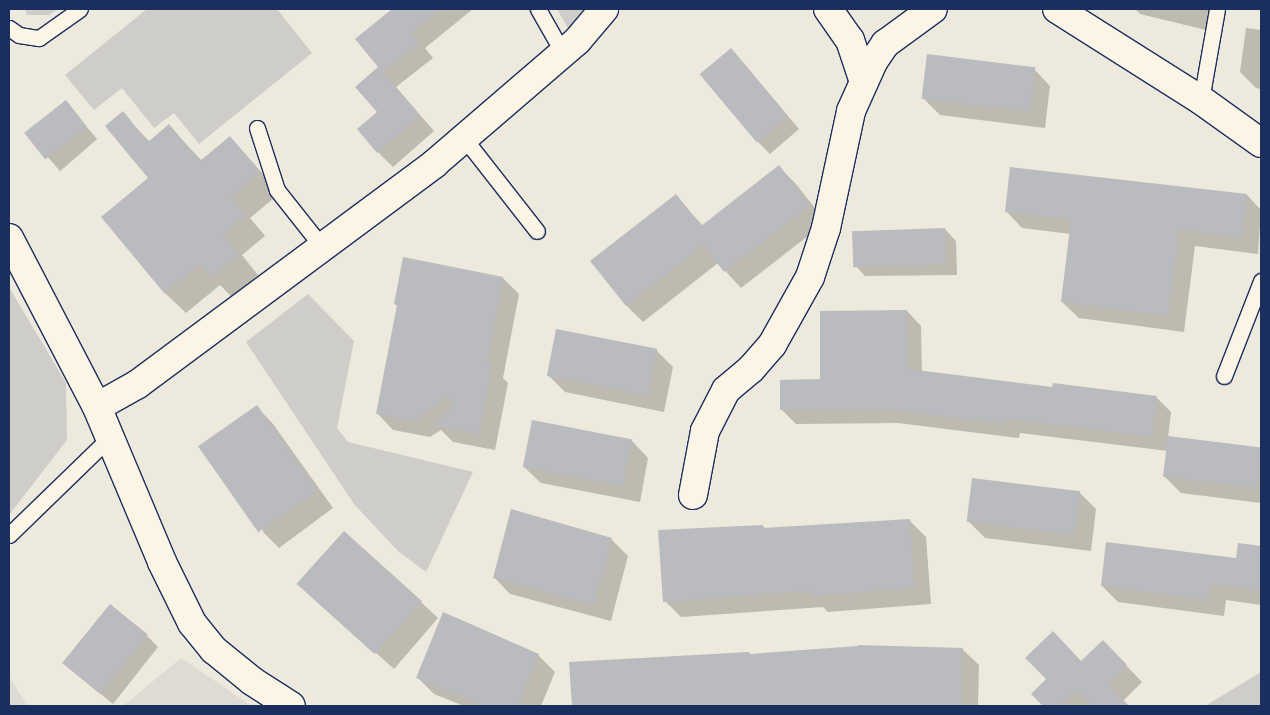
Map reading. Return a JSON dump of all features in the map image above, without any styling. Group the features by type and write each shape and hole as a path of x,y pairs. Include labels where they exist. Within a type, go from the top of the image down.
{"street":[{"path":"97,407 138,384 434,164 564,53 577,41 604,9"},
{"path":"828,9 850,40 864,82"},
{"path":"692,495 705,431 726,390 751,369 772,345 810,277 826,228 851,111 864,82 885,44 933,9"},
{"path":"1057,9 1201,100 1261,143"},
{"path":"9,238 97,407 162,562 192,623 214,650 252,681 291,706"}],"lane":[{"path":"9,28 19,36 38,38 80,9"},
{"path":"538,9 564,53"},
{"path":"1201,100 1217,9"},
{"path":"257,128 277,190 322,248"},
{"path":"464,138 537,231"},
{"path":"1224,376 1261,281"},
{"path":"9,535 110,436"}],"shaded area":[{"path":"25,9 58,9 49,15 27,15"},
{"path":"147,9 277,9 312,53 199,144 174,113 154,128 122,88 94,110 65,75"},
{"path":"557,9 592,9 569,30"},
{"path":"9,287 66,383 67,440 9,515"},
{"path":"308,294 354,341 337,428 348,442 473,472 426,572 398,551 354,504 246,342"},
{"path":"181,658 252,706 123,706"},
{"path":"1261,672 1261,706 1205,706"},
{"path":"9,676 27,706 9,706"}],"building":[{"path":"392,9 441,9 412,32 419,42 383,72 420,116 377,153 357,129 377,112 355,87 378,67 355,39"},
{"path":"731,48 788,116 757,143 700,74"},
{"path":"927,54 1035,67 1030,112 922,99"},
{"path":"66,100 87,127 45,159 24,133"},
{"path":"123,111 148,142 169,124 200,161 230,136 260,172 230,197 246,215 222,234 239,254 211,277 200,264 164,293 101,217 148,178 105,126"},
{"path":"779,165 810,205 724,272 703,245 626,306 590,261 676,194 701,226"},
{"path":"1010,167 1247,194 1242,238 1179,230 1168,316 1061,302 1071,220 1005,212"},
{"path":"945,228 946,264 853,267 852,231"},
{"path":"403,257 503,277 487,365 492,366 479,434 435,426 453,404 447,397 414,421 376,414 397,305 394,304"},
{"path":"907,310 909,369 1052,387 1053,383 1157,396 1152,437 1005,419 1005,424 882,409 780,410 780,380 820,379 820,311"},
{"path":"556,329 657,349 648,396 547,376"},
{"path":"257,405 317,491 258,532 198,446"},
{"path":"532,420 632,439 623,487 523,467"},
{"path":"1168,436 1261,447 1256,488 1163,477"},
{"path":"972,478 1080,491 1075,535 967,522"},
{"path":"511,509 612,538 594,605 564,597 564,595 563,597 493,578"},
{"path":"910,519 915,588 810,596 810,591 663,602 658,530 763,525 763,528"},
{"path":"344,531 422,601 375,654 296,584"},
{"path":"1106,542 1236,558 1238,543 1261,546 1261,591 1210,584 1208,600 1101,586"},
{"path":"110,604 148,635 100,694 62,663"},
{"path":"443,612 539,654 518,706 484,706 416,678"},
{"path":"1053,631 1081,661 1103,640 1127,665 1108,684 1129,706 1092,706 1077,691 1060,706 1043,706 1031,694 1046,679 1025,658"},
{"path":"858,645 963,648 962,706 572,706 569,662 749,652 750,654"}]}
